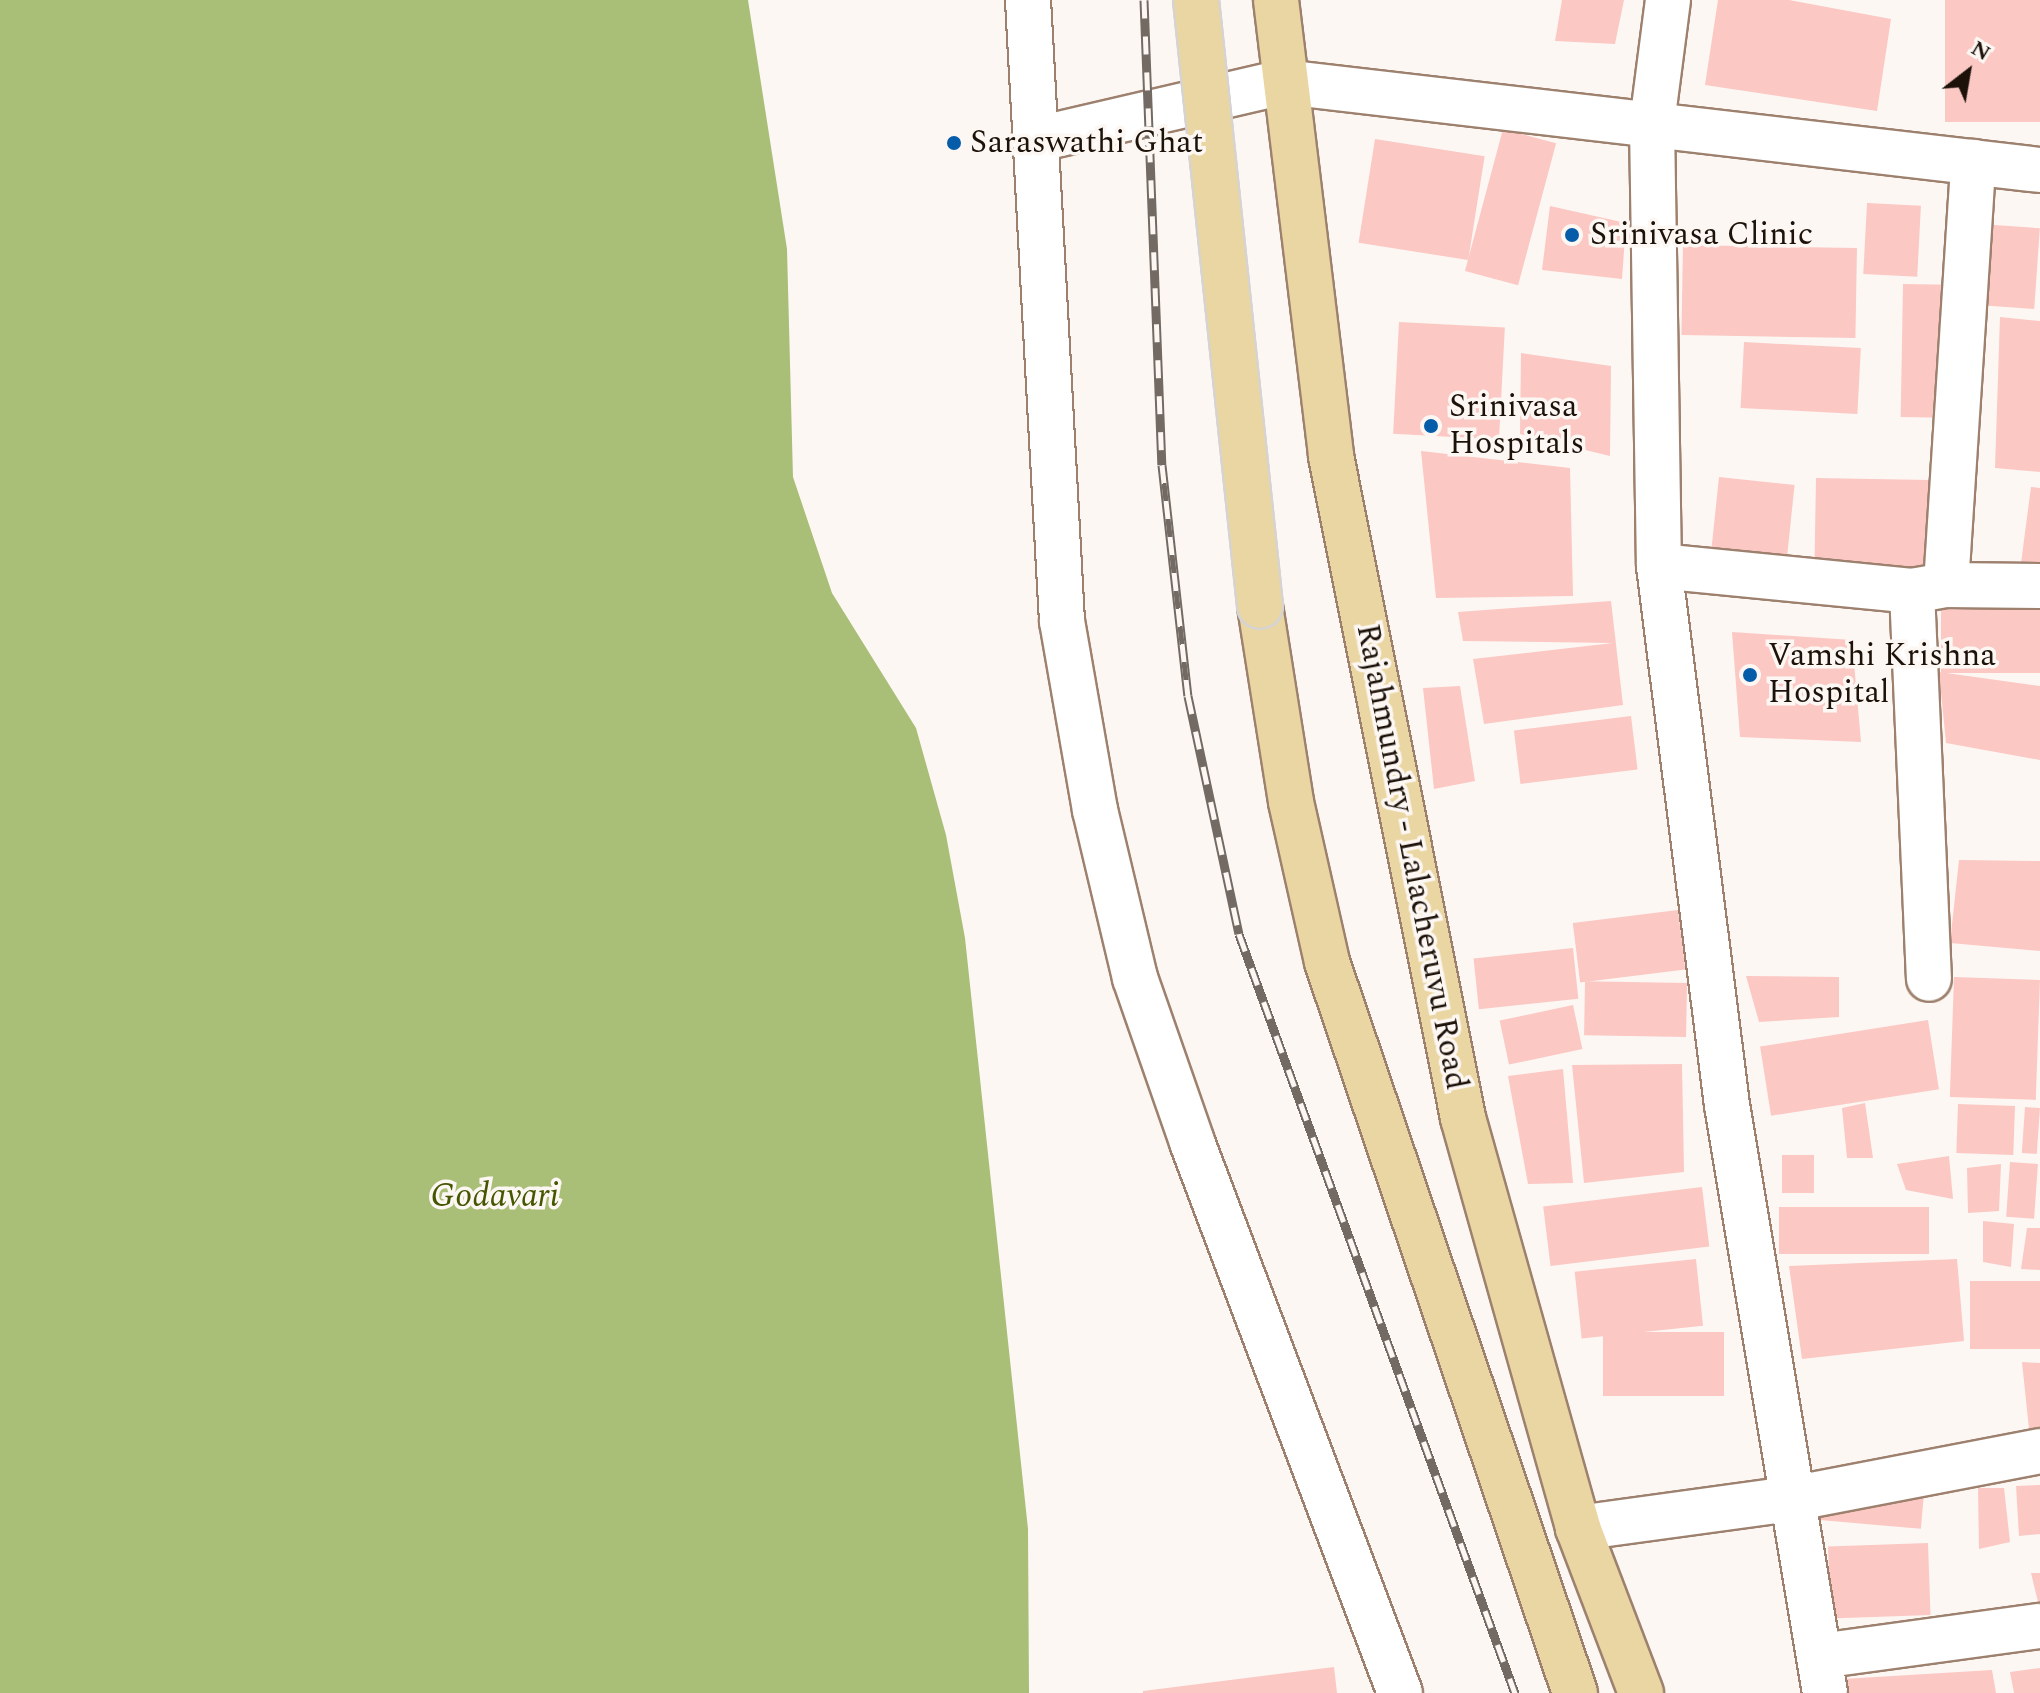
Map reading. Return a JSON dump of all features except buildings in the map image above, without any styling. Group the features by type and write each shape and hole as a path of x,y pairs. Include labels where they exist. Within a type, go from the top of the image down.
{"main road":[{"path":"1196,0 1260,606 1291,802 1327,962 1575,1693"},
{"name":"Rajahmundry - Lalacheruvu Road","path":"1276,0 1331,456 1463,1118 1578,1528 1641,1693"}],"street":[{"path":"1028,0 1062,621 1095,810 1135,978 1182,1112 1400,1693"},
{"path":"1668,0 1652,124 1659,566 1727,1105 1822,1675 2040,1626"},
{"path":"1034,140 1284,82 2040,170"},
{"path":"1929,979 1929,588 1973,162"},
{"path":"1659,566 1929,588 2040,586"},
{"path":"1578,1528 1791,1499 2040,1451"}],"water":[{"name":"Godavari","path":"0,0 748,0 787,249 793,477 832,593 916,728 946,835 965,938 1028,1529 1029,1693 0,1693"}],"railway":[{"path":"1144,0 1162,465 1188,696 1239,934 1515,1693"}],"place":[{"name":"Saraswathi Ghat","path":"954,143"},
{"name":"Srinivasa Clinic","path":"1572,235"},
{"name":"Srinivasa Hospitals","path":"1431,426"},
{"name":"Vamshi Krishna Hospital","path":"1750,675"}]}
